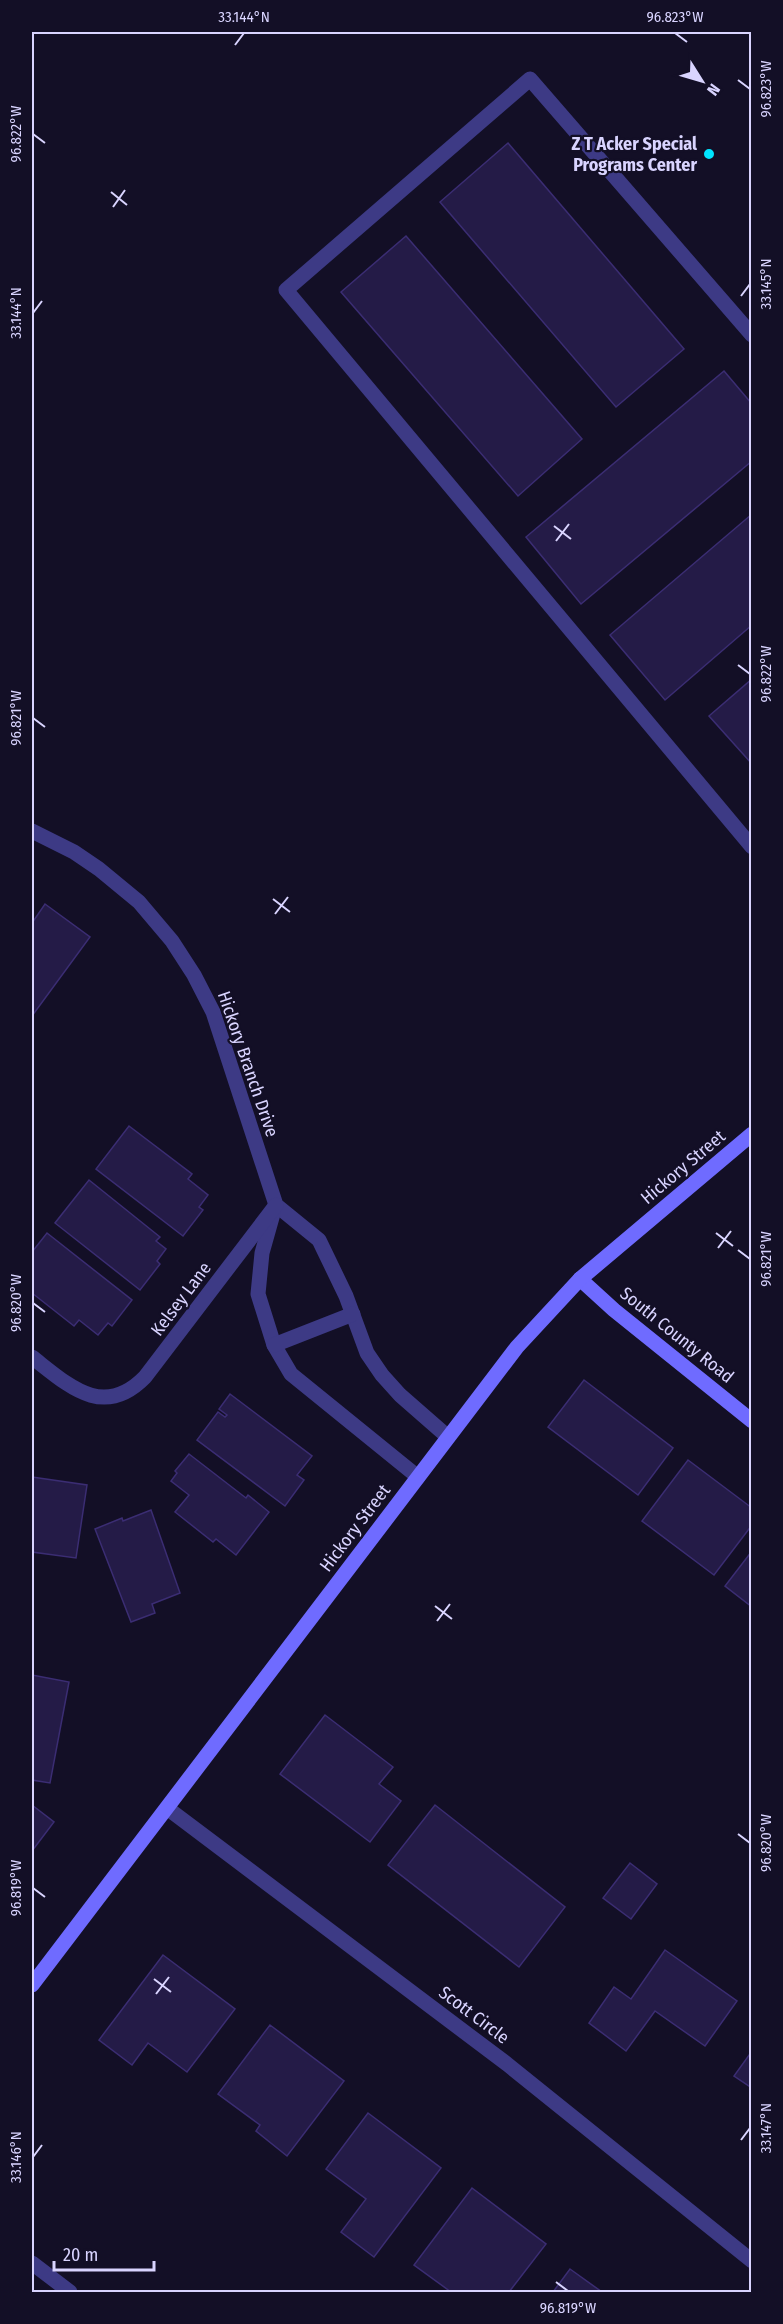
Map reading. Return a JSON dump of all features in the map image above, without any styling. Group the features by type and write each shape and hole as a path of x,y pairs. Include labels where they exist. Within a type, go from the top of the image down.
{"street":[{"path":"752,335 530,79 286,290 752,847"},
{"name":"Hickory Branch Drive","path":"32,831 74,852 99,869 139,902 172,941 194,975 213,1012 276,1205"},
{"name":"Hickory Street","path":"32,1985 517,1347 580,1279 752,1134"},
{"path":"418,1477 291,1374 274,1345 258,1294 262,1253 276,1205 319,1240 353,1314 367,1353 382,1375 400,1395 448,1437"},
{"name":"Kelsey Lane","path":"32,1357 70,1386 88,1395 104,1398 126,1392 145,1377 276,1205"},
{"name":"South County Road","path":"580,1279 614,1310 752,1420"},
{"path":"274,1345 353,1314"},
{"name":"Scott Circle","path":"167,1808 507,2064 752,2261"},
{"path":"32,2263 70,2292"}],"building":[{"path":"508,143 684,349 616,407 440,202"},
{"path":"406,236 582,439 518,496 341,292"},
{"path":"724,371 752,404 752,461 581,604 526,537"},
{"path":"752,514 752,625 665,700 610,635"},
{"path":"752,679 752,764 709,716"},
{"path":"45,904 90,937 32,1016 32,923"},
{"path":"129,1126 192,1174 188,1179 208,1195 199,1207 203,1210 183,1236 96,1169"},
{"path":"89,1180 160,1237 156,1241 166,1249 157,1261 160,1264 140,1290 55,1223"},
{"path":"47,1233 132,1300 112,1326 108,1323 98,1335 79,1320 74,1326 32,1293 32,1252"},
{"path":"584,1380 673,1448 638,1495 548,1427"},
{"path":"230,1394 312,1456 297,1475 304,1480 285,1506 197,1440 218,1412 225,1417 227,1415 219,1409"},
{"path":"189,1454 246,1498 248,1495 269,1512 236,1555 216,1539 213,1542 175,1512 189,1495 171,1481 177,1473 175,1471"},
{"path":"688,1460 752,1508 752,1525 714,1575 642,1521"},
{"path":"32,1477 87,1485 76,1558 32,1552"},
{"path":"151,1510 180,1593 152,1604 155,1613 131,1622 95,1529"},
{"path":"752,1551 752,1607 725,1586"},
{"path":"32,1675 69,1682 50,1783 32,1780"},
{"path":"325,1715 393,1767 379,1784 401,1801 370,1842 280,1774"},
{"path":"32,1805 54,1822 32,1851"},
{"path":"435,1805 565,1907 519,1967 388,1865"},
{"path":"630,1863 657,1884 631,1919 603,1898"},
{"path":"665,1950 737,2001 705,2046 655,2011 626,2051 589,2023 614,1987 631,1999"},
{"path":"163,1955 235,2009 187,2072 148,2043 132,2065 99,2040"},
{"path":"270,2025 344,2081 287,2156 256,2131 260,2125 218,2094"},
{"path":"752,2051 752,2088 734,2076"},
{"path":"368,2113 441,2168 374,2257 341,2232 366,2199 326,2169"},
{"path":"472,2188 546,2244 509,2292 451,2292 414,2265"},
{"path":"570,2269 602,2292 553,2292"}],"place":[{"name":"Z T Acker Special Programs Center","path":"709,154"}]}
